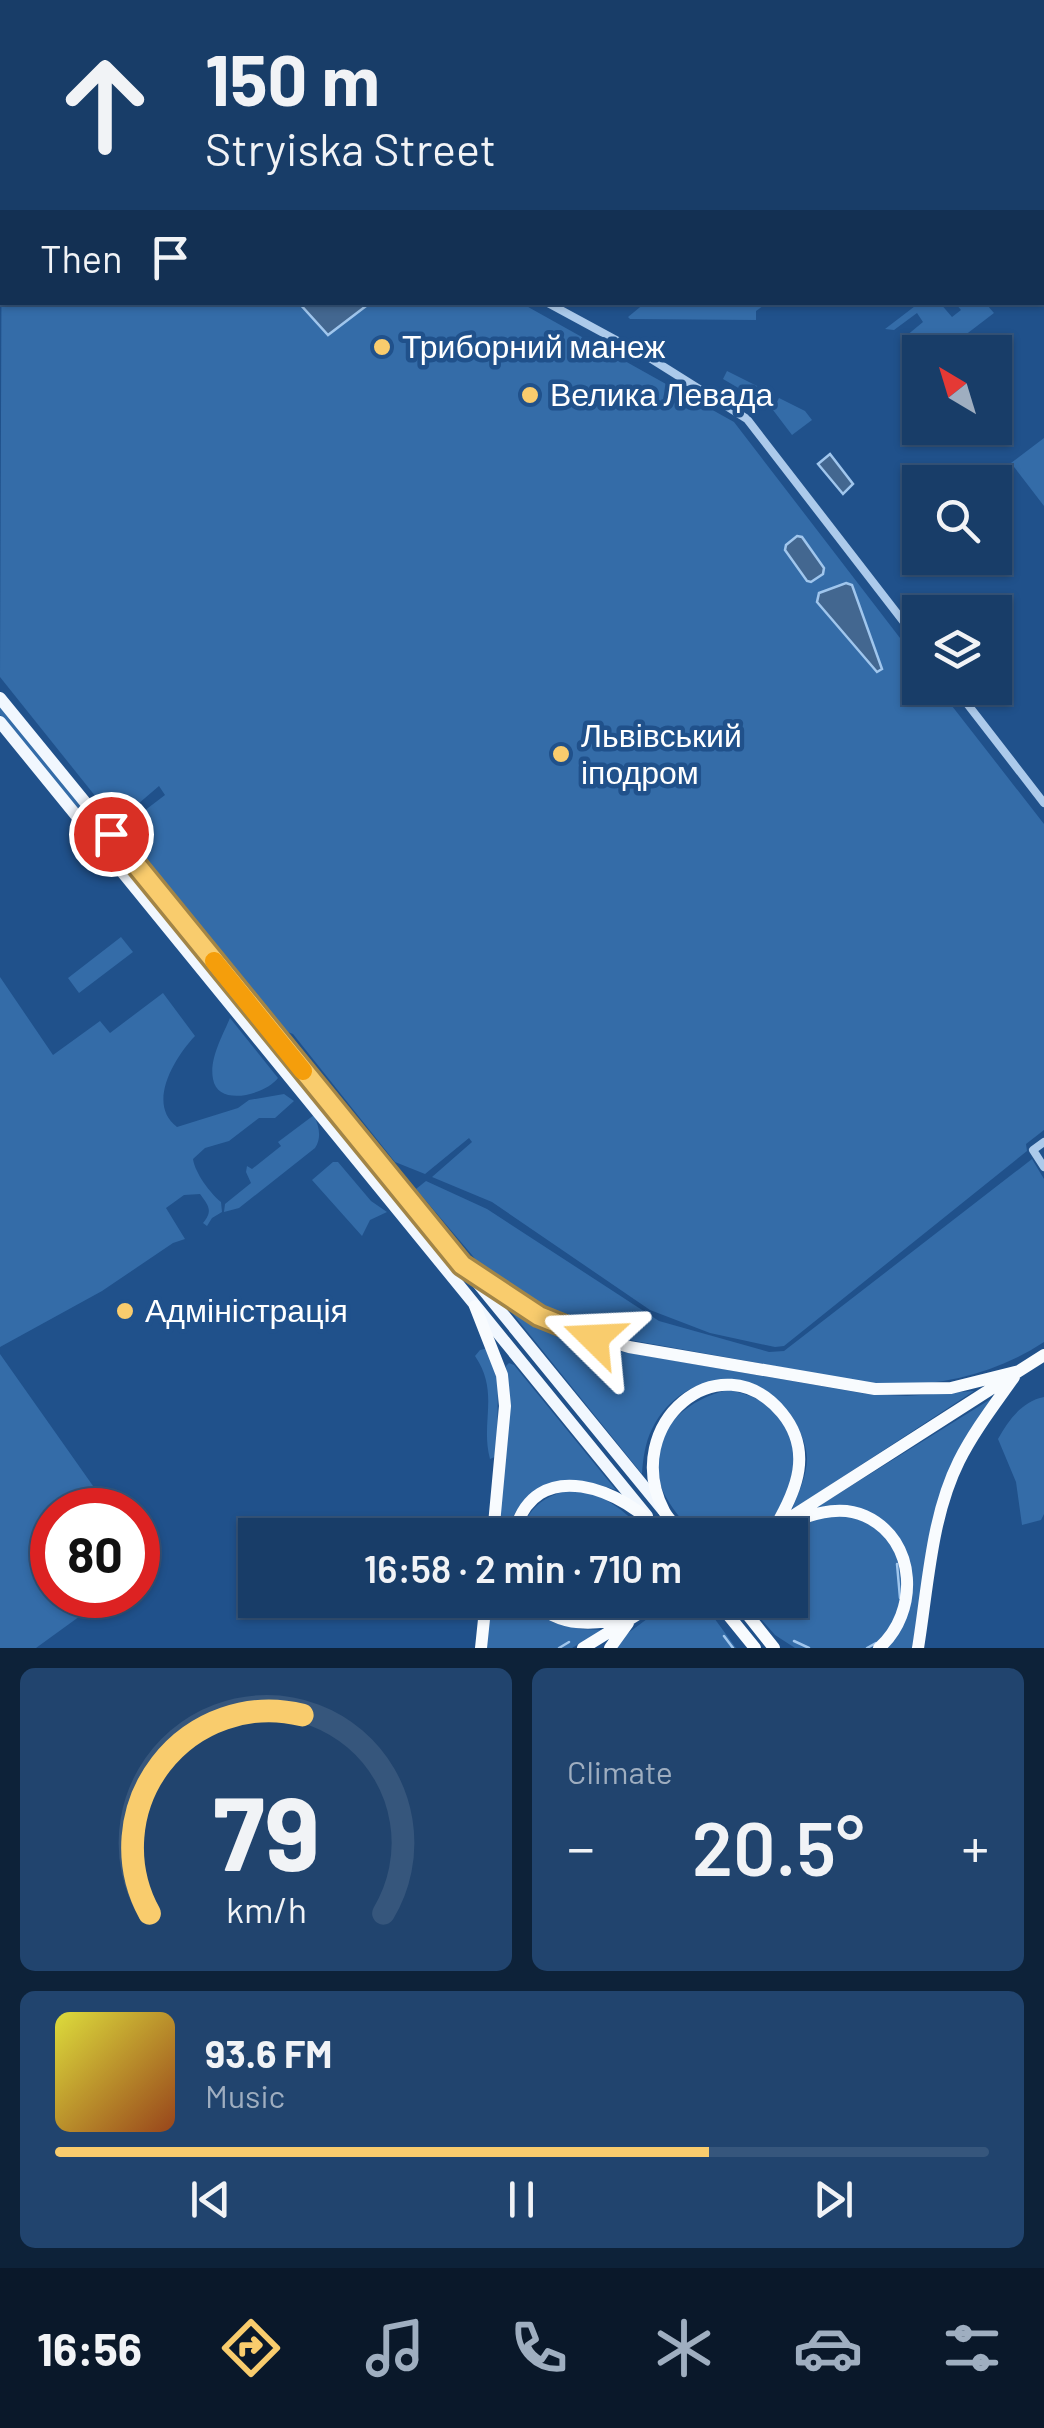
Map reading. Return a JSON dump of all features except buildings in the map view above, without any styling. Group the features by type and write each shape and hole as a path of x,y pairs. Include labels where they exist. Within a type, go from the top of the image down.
{"highway":[{"path":"462,1265 539,1316 629,1347 892,1390 952,1388 1019,1371"},
{"path":"475,1306 502,1375 505,1406 495,1518"},
{"path":"789,1518 1044,1355"},
{"path":"918,1648 940,1516 948,1490 972,1438 1019,1371"},
{"path":"669,1518 652,1469 658,1434 682,1401 706,1390 732,1386 759,1393 772,1402 797,1437 798,1480 776,1518"},
{"path":"520,1518 534,1500 552,1489 567,1486 583,1486 614,1495 646,1518"},
{"path":"803,1518 840,1511 865,1516 886,1530 900,1552 908,1588 899,1623 878,1648"},
{"path":"481,1648 484,1618"},
{"path":"561,1618 578,1624 624,1618"},
{"path":"583,1648 630,1618"},
{"path":"610,1648 631,1618"},
{"path":"731,1618 754,1648"},
{"path":"750,1618 774,1648"},
{"path":"751,1618 789,1648"},
{"path":"735,1623 743,1648"}],"main road":[{"path":"0,698 345,1132 475,1306 649,1518"},
{"path":"0,722 462,1265 664,1512"}],"street":[{"path":"552,305 653,360 747,419 902,620"},
{"path":"968,705 1044,803"},
{"path":"1044,1142 1033,1150 1044,1167"}],"shaded area":[{"name":"Львівський іподром","path":"1,305 525,305 734,422 902,641 902,705 951,705 1044,824 1044,1130 1026,1144 1027,1151 784,1346 710,1333 650,1310 492,1202 432,1177 472,1142 469,1138 425,1174 395,1162 293,1034 280,1029 126,839 127,824 165,795 159,786 124,816 108,812 0,677"},
{"path":"301,305 367,305 328,335"},
{"path":"642,305 764,305 756,311 756,320 628,317"},
{"path":"916,305 942,305 952,317 961,310 957,305 987,305 994,313 965,335 907,335 923,322 917,313 894,330 885,329"},
{"path":"727,371 765,390 759,400 723,379"},
{"path":"779,398 805,411 812,420 792,435 773,410"},
{"path":"1044,438 1044,506 1011,463"},
{"path":"830,454 853,484 843,494 818,464"},
{"path":"797,536 802,537 824,568 823,574 811,582 785,550"},
{"path":"846,583 852,585 882,669 877,672 817,602 819,593"},
{"path":"0,706 100,829 99,834 0,715"},
{"path":"113,848 116,849 334,1119 330,1118"},
{"path":"121,937 133,952 79,993 68,978"},
{"path":"0,977 53,1055 100,1021 110,1033 163,993 195,1036 172,1068 164,1094 168,1117 177,1127 238,1108 249,1100 284,1094 294,1101 275,1118 259,1118 229,1141 205,1148 193,1159 204,1182 221,1202 222,1212 207,1226 203,1223 209,1208 203,1198 200,1194 184,1195 166,1208 185,1239 102,1291 0,1347"},
{"path":"230,1018 278,1078 253,1093 224,1093 213,1079 215,1055"},
{"path":"314,1115 319,1132 315,1148 239,1208 224,1212 225,1204 251,1183 247,1166 252,1169 281,1146 278,1142"},
{"path":"359,1148 458,1266 455,1270 358,1151"},
{"path":"1032,1159 1044,1179 1044,1342 984,1371 920,1384 875,1384 613,1337 570,1325 518,1298 483,1268 416,1189 426,1181 487,1209 659,1321 769,1352 784,1351"},
{"path":"338,1162 371,1201 387,1212 370,1220 362,1236 312,1180"},
{"path":"505,1304 554,1331 618,1351 867,1394 907,1396 974,1391 792,1510 807,1458 796,1425 775,1398 737,1381 718,1381 680,1395 652,1429 642,1474"},
{"path":"489,1348 498,1377 497,1456 490,1459 488,1395 475,1356"},
{"path":"0,1354 94,1488 30,1488 30,1618 77,1618 36,1648 0,1648"},
{"path":"514,1365 616,1490 582,1482 549,1485 523,1502 513,1518 498,1518 508,1407 506,1366"},
{"path":"728,1390 743,1394 771,1407 782,1418 793,1449 794,1466 785,1499 771,1518 681,1518 662,1489 657,1454 662,1438 682,1413 711,1395"},
{"path":"994,1397 935,1516 912,1648 885,1648 911,1589 878,1520 809,1512"},
{"path":"1044,1397 1044,1514 1041,1520 1022,1525 1016,1482 998,1439 1022,1407"},
{"path":"569,1490 592,1494 631,1518 527,1518 551,1496"},
{"path":"839,1513 875,1525 898,1553 904,1598 884,1640 873,1648 795,1648 775,1635 760,1618 808,1618 810,1519"},
{"path":"489,1618 547,1618 580,1629 602,1630 572,1648 486,1648"},
{"path":"648,1618 714,1618 736,1648 615,1648"}],"waterway":[{"path":"897,1564 900,1598"},
{"path":"724,1636 733,1648"},
{"path":"794,1641 809,1648"},
{"path":"559,1648 569,1642"},
{"path":"867,1648 876,1643"}],"slow traffic":[{"path":"214,961 303,1071"}],"place":[{"name":"Триборний манеж","path":"382,347"},
{"name":"Велика Левада","path":"530,395"},
{"name":"Львівський іподром","path":"561,754"},
{"name":"Адміністрація","path":"125,1311"}],"route":[{"path":"111,834 462,1265 539,1316 594,1338"}]}
